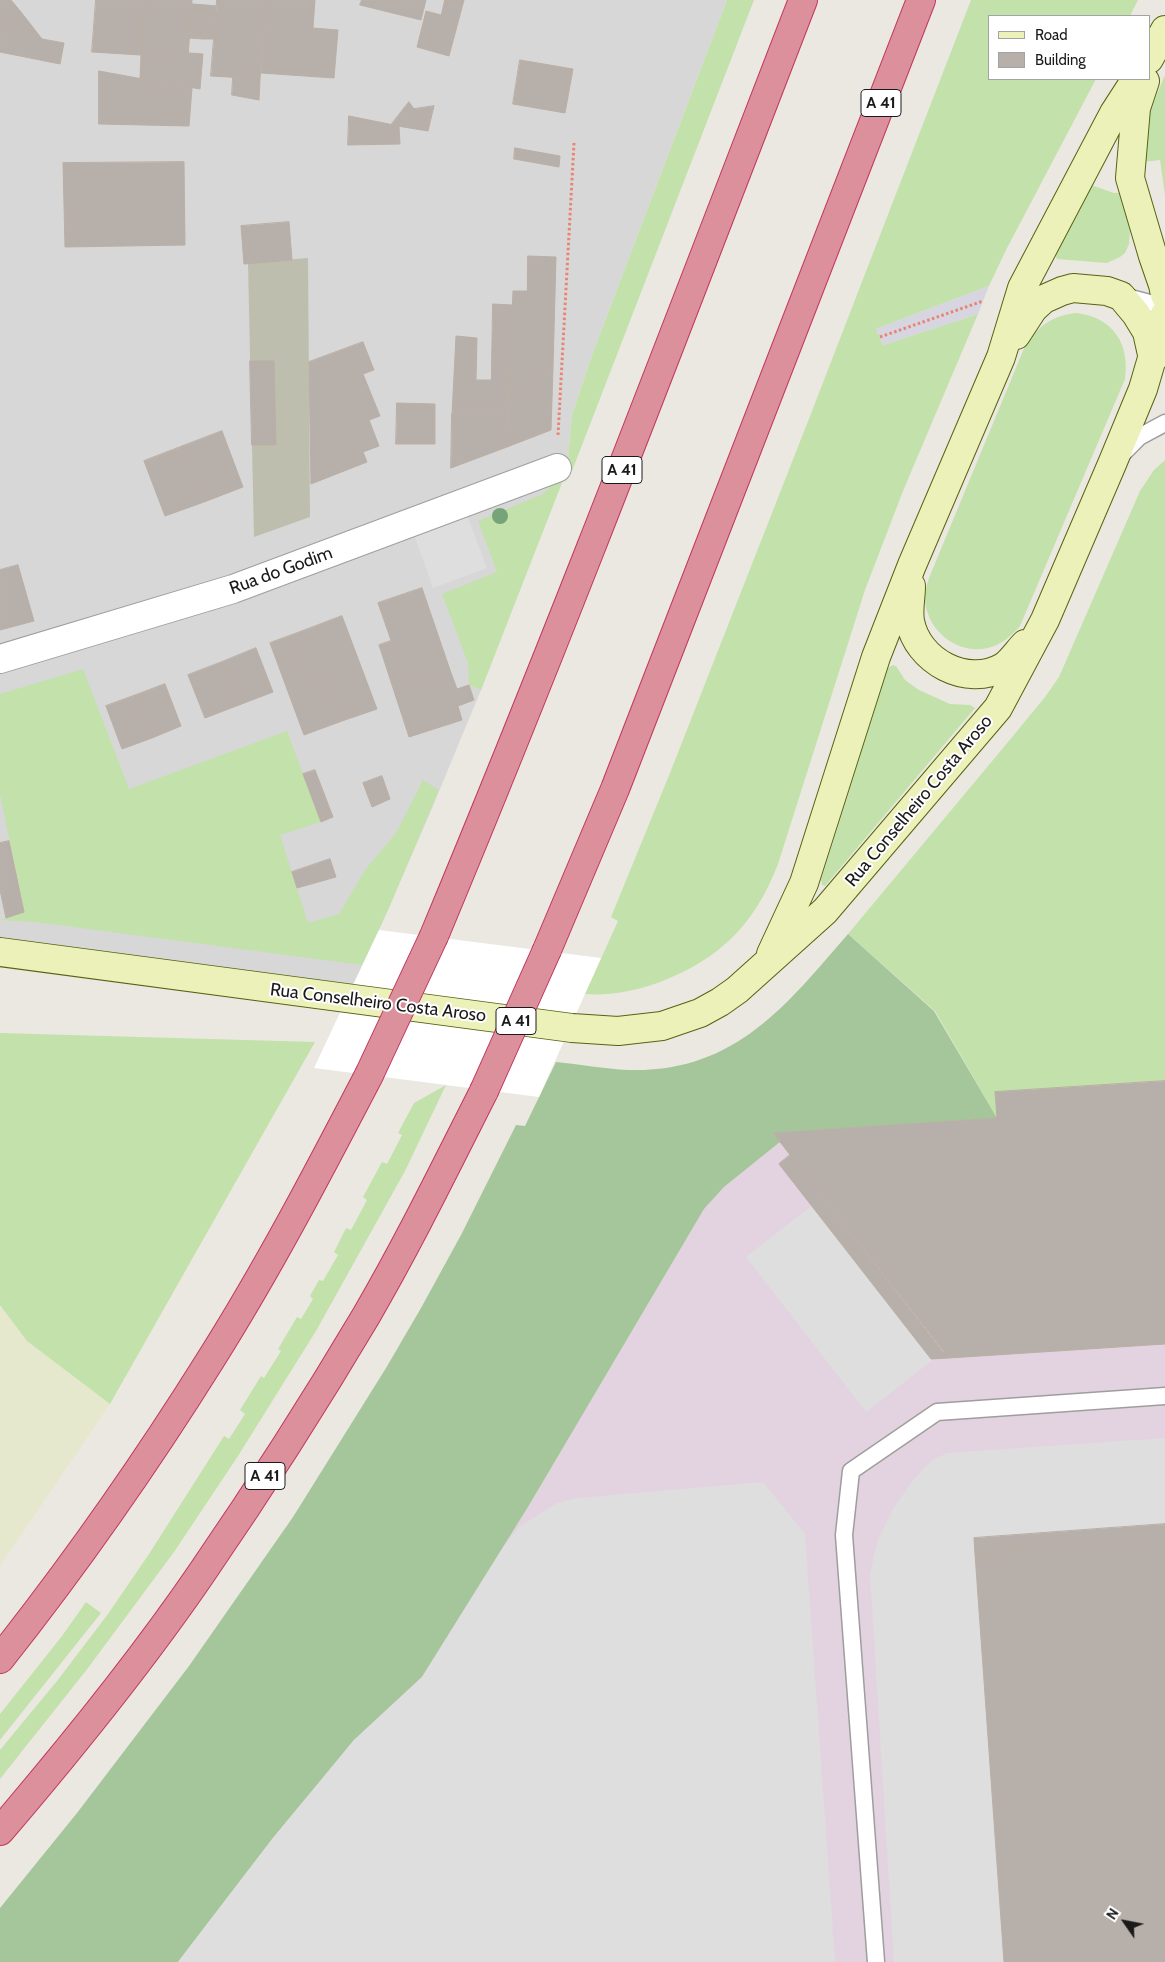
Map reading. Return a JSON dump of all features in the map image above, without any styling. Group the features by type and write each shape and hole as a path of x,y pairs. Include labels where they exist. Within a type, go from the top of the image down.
{"highway":[{"name":"A 41","path":"0,1659 49,1596 130,1485 212,1359 311,1187 369,1075 434,936 508,758 581,576 803,0"},
{"name":"A 41","path":"0,1831 66,1754 142,1655 203,1571 257,1490 316,1399 367,1314 427,1204 484,1091 547,950 615,789 921,0"}],"main road":[{"name":"Rua Conselheiro Costa Aroso","path":"767,962 804,883 876,657 912,565 1001,357 1022,288 1114,113 1135,80"},
{"path":"1145,80 1136,108 1130,178 1165,295"},
{"name":"Rua Conselheiro Costa Aroso","path":"1001,357 1033,309 1044,299 1072,288 1092,289 1121,296"},
{"path":"1121,296 1136,314 1147,332 1154,359"},
{"name":"Rua Conselheiro Costa Aroso","path":"0,952 572,1028 618,1031 662,1026 700,1013 736,990 826,911 998,708 1045,620 1112,464 1154,359 1165,314"},
{"name":"Rua Conselheiro Costa Aroso","path":"912,565 910,621 919,645 937,663 963,673 987,673 1005,666 1045,620"}],"street":[{"name":"Rua do Godim","path":"0,660 234,589 556,468"}],"lane":[{"path":"1121,296 1165,307"},
{"path":"1112,464 1139,437 1165,423"},
{"path":"876,1962 844,1535 851,1471 937,1412 1165,1396"}],"path":[{"path":"556,468 574,144"},
{"path":"880,337 984,300"}],"shaded area":[{"path":"0,0 727,0 591,358 572,415 567,469 481,690 430,813 379,930 349,993 0,946"},
{"path":"308,258 310,517 254,537 248,263"},
{"path":"989,286 978,314 883,345 876,329"},
{"path":"467,515 487,568 433,588 414,534"},
{"path":"1165,1081 1165,1962 178,1962 313,1788 354,1740 531,1502 704,1209 724,1187 780,1142 773,1133 996,1118 995,1092"},
{"path":"823,1197 943,1352 866,1412 746,1257"},
{"path":"0,1305 27,1341 110,1404 0,1566"},
{"path":"1165,1438 1165,1540 975,1554 1004,1962 894,1962 870,1574 877,1542 893,1509 913,1480 931,1461 947,1453"},
{"path":"763,1482 805,1534 835,1962 178,1962 273,1838 354,1740 422,1677 504,1546 519,1527 557,1503 578,1498"}],"green space":[{"path":"727,0 754,0 572,471 567,470 481,690 469,685 468,663 442,594 497,572 478,521 543,494 567,469 572,415 591,358"},
{"path":"971,0 1138,0 1130,15 988,15 988,80 1095,80 989,286 876,329 883,345 978,314 903,491 865,590 778,864 758,905 746,922 733,937 701,962 681,973 642,988 614,993 585,994 618,921 611,917 670,773"},
{"path":"1165,75 1165,195 1160,160 1143,162 1149,113"},
{"path":"1091,185 1119,193 1130,230 1129,244 1125,253 1107,263 1057,259 1055,253"},
{"path":"1077,313 1100,320 1116,334 1125,354 1125,379 1020,626 1005,640 993,647 966,648 946,638 932,622 927,612 925,598 929,578 1025,346 1041,327 1053,319"},
{"path":"1165,460 1165,1081 995,1093 997,1118 935,1011 848,934 1013,736 1059,677 1140,491 1154,470"},
{"path":"893,665 896,666 905,680 919,690 950,704 970,705 975,708 825,886 822,885 821,880 888,668"},
{"path":"83,669 129,789 287,731 321,822 280,835 308,923 339,914 365,870 396,833 423,780 439,790 389,908 362,965 35,922 0,920 24,912 0,794 0,694"},
{"path":"848,934 934,1011 997,1118 773,1133 780,1142 724,1187 704,1209 531,1502 422,1677 354,1740 273,1838 178,1962 0,1962 0,1908 77,1813 189,1666 293,1517 421,1308 461,1235 516,1125 525,1126 556,1062 628,1070 665,1068 698,1060 728,1048 779,1010"},
{"path":"0,1033 315,1042 110,1404 27,1341 0,1305"},
{"path":"446,1085 405,1171 316,1331 238,1456 174,1552 88,1668 0,1779 0,1750 57,1681 108,1614 149,1554 224,1436 229,1439 245,1414 240,1410 261,1376 264,1378 281,1351 278,1349 297,1317 301,1319 313,1299 310,1296 319,1280 323,1281 338,1255 334,1252 346,1228 351,1230 367,1200 363,1197 382,1162 387,1164 402,1135 398,1133 414,1103"},
{"path":"86,1602 101,1613 0,1740 0,1714 62,1636"}],"pier":[{"path":"379,930 601,958 539,1097 314,1068"}],"building":[{"path":"0,0 11,0 21,12 0,29"},
{"path":"96,0 145,0 141,55 92,52"},
{"path":"145,0 192,0 188,58 141,55"},
{"path":"217,0 266,0 260,79 211,76"},
{"path":"266,0 315,0 313,28 338,30 334,78 261,73"},
{"path":"362,0 426,0 421,20 360,5"},
{"path":"445,0 464,0 449,56 417,47 426,11 441,15"},
{"path":"192,4 206,5 203,39 189,38"},
{"path":"206,5 216,6 214,39 203,39"},
{"path":"21,12 42,39 64,43 60,64 0,52 0,29"},
{"path":"189,53 203,54 200,89 140,78 141,55 188,58"},
{"path":"520,60 573,69 565,113 513,104"},
{"path":"99,71 192,88 189,126 99,124"},
{"path":"233,78 260,79 259,100 232,95"},
{"path":"409,102 414,109 428,131 391,125"},
{"path":"434,106 428,131 414,109"},
{"path":"349,116 399,126 400,144 348,145"},
{"path":"515,148 560,156 559,167 514,159"},
{"path":"184,162 185,245 65,247 63,163"},
{"path":"289,222 292,260 244,264 241,226"},
{"path":"528,256 556,257 553,368 540,368 539,393 509,392 513,291 527,291"},
{"path":"493,304 512,305 509,414 452,414 456,336 477,338 476,380 491,380"},
{"path":"363,342 374,370 363,374 380,416 369,420 379,446 363,452 367,462 311,484 309,362"},
{"path":"250,361 274,361 276,445 252,445"},
{"path":"540,368 553,368 551,430 507,447 509,392 539,393"},
{"path":"397,403 435,404 435,444 396,444"},
{"path":"452,414 509,414 507,447 451,468"},
{"path":"222,431 243,487 204,502 183,446"},
{"path":"183,446 204,502 165,516 144,461"},
{"path":"18,565 34,621 0,630 0,570"},
{"path":"422,588 450,670 407,686 378,603"},
{"path":"342,616 377,709 342,721 324,674 309,680 292,635"},
{"path":"292,635 309,680 324,674 342,721 304,735 270,643"},
{"path":"391,641 407,686 450,670 457,689 469,685 474,700 458,706 462,720 409,737 379,645"},
{"path":"256,648 273,692 239,705 222,662"},
{"path":"222,662 239,705 205,718 188,675"},
{"path":"165,684 181,726 152,738 136,695"},
{"path":"136,695 152,738 122,749 106,706"},
{"path":"315,770 333,817 321,822 303,774"},
{"path":"382,776 390,799 372,807 363,783"},
{"path":"9,841 24,912 6,918 0,890 0,843"},
{"path":"330,859 336,877 297,888 292,872"},
{"path":"1165,1081 1165,1344 949,1358 773,1133 997,1118 995,1092"},
{"path":"790,1155 949,1358 931,1359 779,1164"},
{"path":"1165,1524 1165,1540 975,1554 974,1538"},
{"path":"1165,1540 1165,1962 1004,1962 975,1554"}]}
